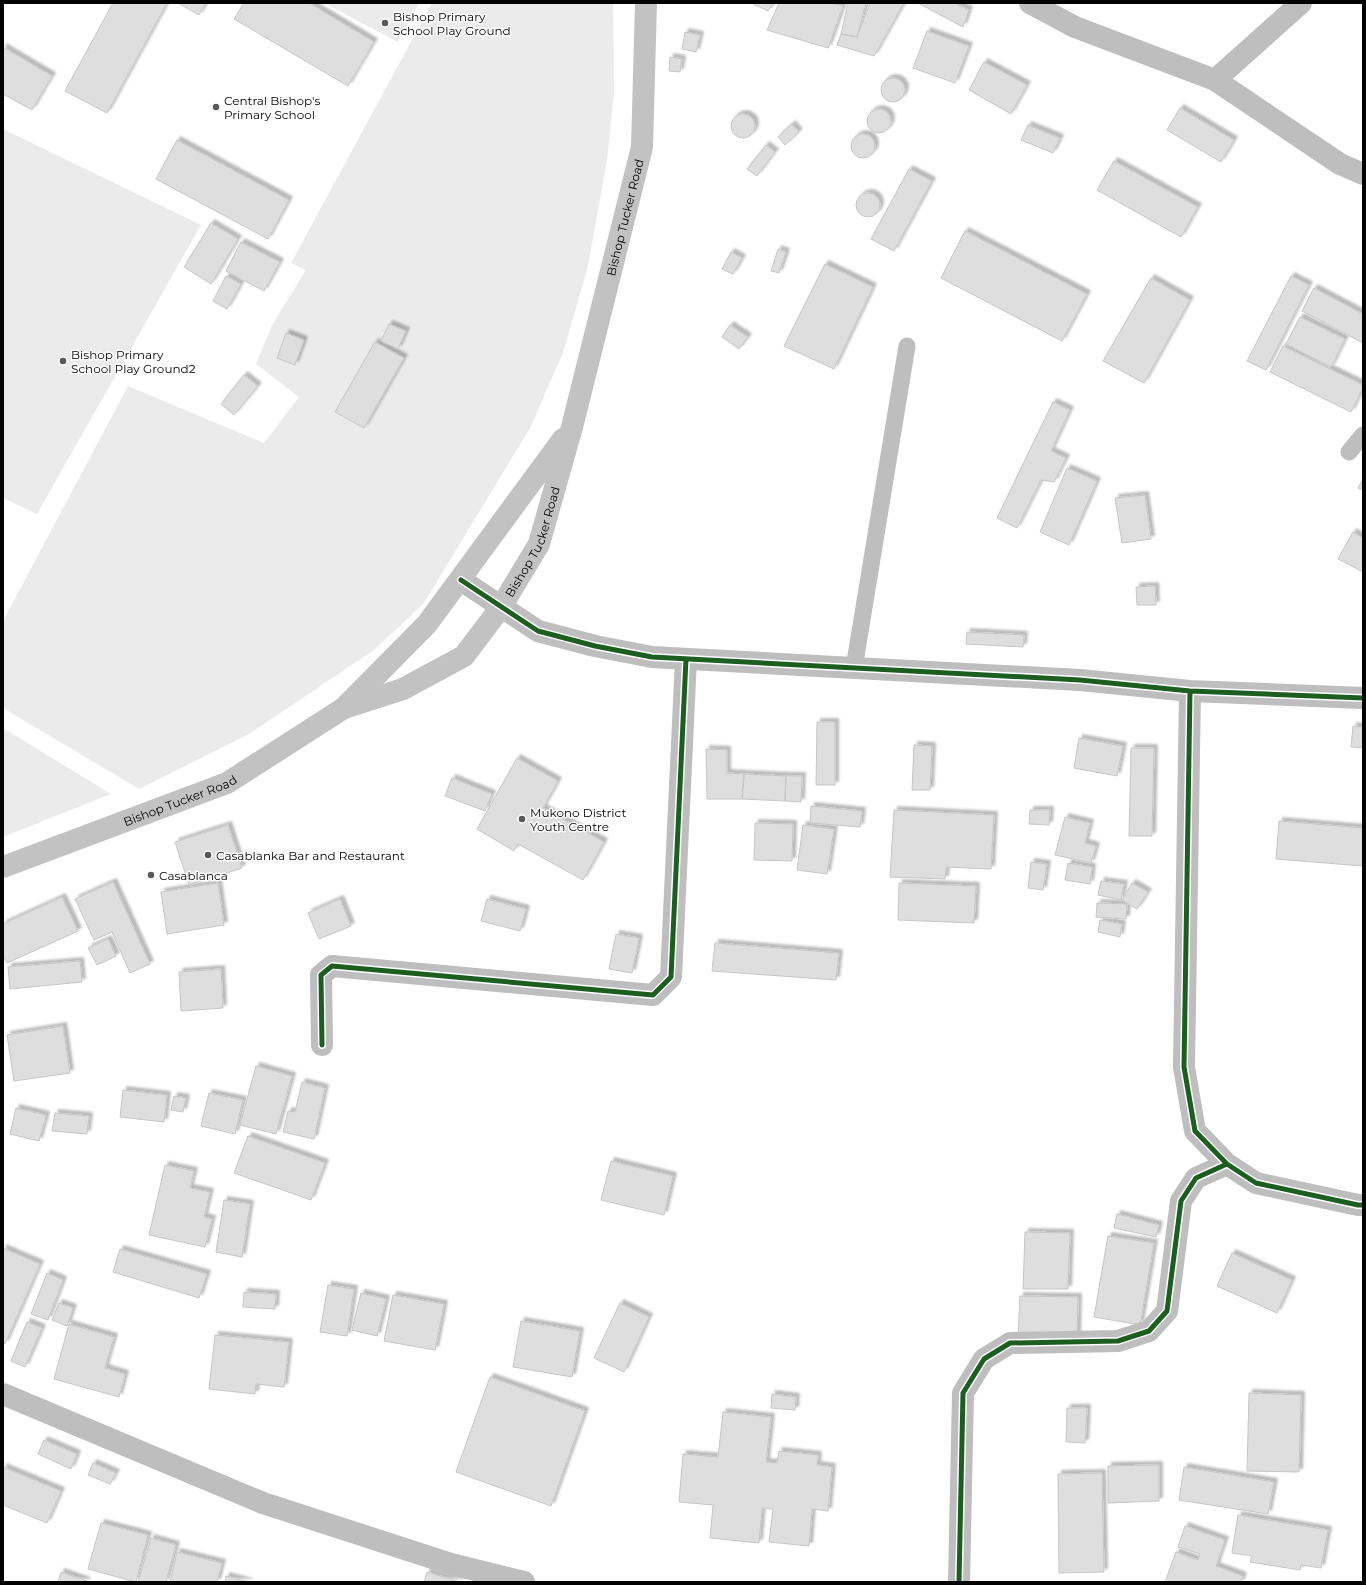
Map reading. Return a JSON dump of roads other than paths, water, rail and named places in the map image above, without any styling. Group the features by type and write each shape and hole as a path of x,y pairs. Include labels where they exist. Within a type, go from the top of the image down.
{"main road":[{"name":"Bishop Tucker Road","path":"344,708 403,689 464,656 501,607 539,544 572,427 642,147 646,3"},
{"name":"Bishop Tucker Road","path":"3,867 227,783 344,708 427,624 461,580 572,427"}],"street":[{"path":"1030,3 1075,28 1215,80 1340,164 1363,174"},
{"path":"1215,80 1301,3"},
{"path":"461,580 538,631 595,646 652,657 1080,680 1190,691 1363,698"},
{"path":"322,1045 321,975 332,966 653,995 671,977 686,659"},
{"path":"1190,691 1184,1067 1195,1131 1227,1164 1256,1183 1363,1205"},
{"path":"959,1582 963,1393 984,1359 1010,1342 1118,1341 1149,1331 1166,1311 1181,1201 1196,1178 1227,1164"},
{"path":"3,1394 263,1502 450,1564 524,1582"}],"lane":[{"path":"854,668 907,346"},
{"path":"1349,452 1363,435"}],"place":[{"name":"Bishop Primary School Play Ground","path":"385,23"},
{"name":"Central Bishop's Primary School","path":"216,107"},
{"name":"Bishop Primary School Play Ground2","path":"63,361"},
{"name":"Mukono District Youth Centre","path":"522,819"},
{"name":"Casablanka Bar and Restaurant","path":"208,855"},
{"name":"Casablanca","path":"151,875"}]}
